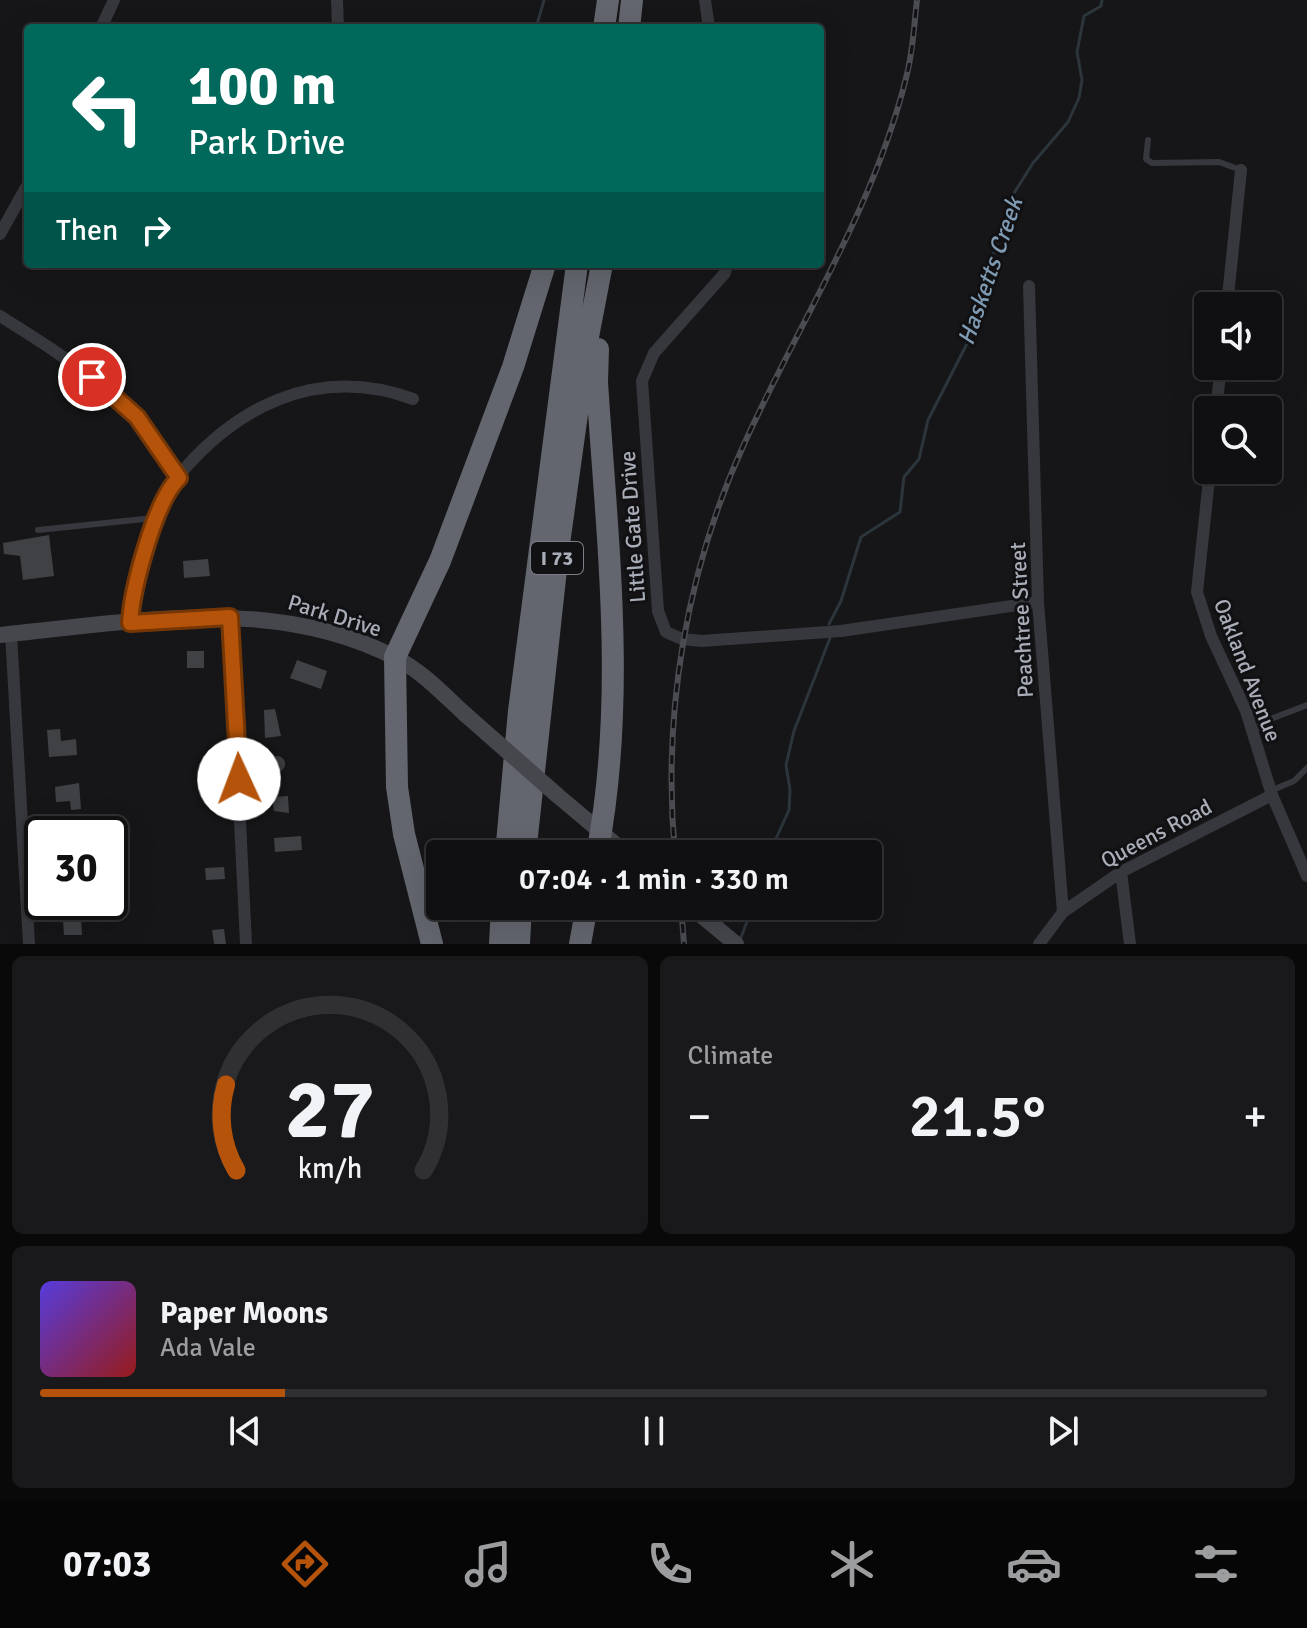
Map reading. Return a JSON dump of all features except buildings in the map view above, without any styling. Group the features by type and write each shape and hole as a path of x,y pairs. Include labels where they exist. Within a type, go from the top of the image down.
{"highway":[{"path":"605,24 608,0"},
{"path":"629,24 632,0"},
{"path":"432,944 404,834 397,787 395,657 440,561 513,367 544,268"},
{"name":"I 73","path":"507,840 519,711 576,268"},
{"path":"599,840 613,726 614,633 597,382 601,268"},
{"name":"I 73","path":"527,840 556,567 587,342 601,268"},
{"path":"500,944 501,920"},
{"path":"519,944 520,920"},
{"path":"580,944 584,920"}],"street":[{"path":"103,24 114,0"},
{"path":"337,0 338,24"},
{"path":"705,0 708,24"},
{"path":"1228,292 1241,170"},
{"path":"0,234 24,191"},
{"name":"Little Gate Drive","path":"726,268 654,353 642,381 658,611 666,632 682,639 702,641 841,631 1038,602"},
{"name":"Peachtree Street","path":"1029,286 1038,602 1063,912"},
{"path":"0,316 51,348 115,397 150,432 179,478"},
{"path":"130,623 132,594 172,484 235,420 269,401 318,389 378,387 413,399"},
{"name":"Oakland Avenue","path":"1209,484 1197,592 1211,636 1253,733 1271,793 1307,876"},
{"path":"230,617 246,944"},
{"name":"Park Drive","path":"6,634 230,617 277,619 317,628 395,657 423,675 557,795 596,840"},
{"path":"6,634 29,944"},
{"name":"Queens Road","path":"1063,912 1121,872 1271,793"},
{"path":"1121,872 1130,944"},
{"path":"1039,944 1063,912"},
{"path":"707,920 736,944"}],"lane":[{"path":"1148,140 1146,159 1152,163 1219,162 1241,170"},
{"path":"38,530 158,517"},
{"path":"1253,733 1263,722 1307,705"},
{"path":"1271,793 1294,781 1307,768"},
{"path":"239,779 277,775"}],"waterway":[{"path":"537,24 544,0"},
{"name":"Hasketts Creek","path":"829,624 841,601 861,537 900,512 904,477 919,459 928,420 975,328 992,258 1014,193 1033,163 1068,122 1079,98 1082,80 1077,52 1084,16 1101,6 1102,0"},
{"name":"Hasketts Creek","path":"775,840 789,810 786,765 794,731 830,638"},
{"name":"Hasketts Creek","path":"740,940 748,920"}],"railway":[{"path":"674,840 672,749 676,696 693,592 707,541 745,442 875,173 908,68 917,0"},
{"path":"682,920 684,944"}],"route":[{"path":"92,377 150,432 179,478 172,484 142,558 132,594 130,623 230,617 239,779"}]}
